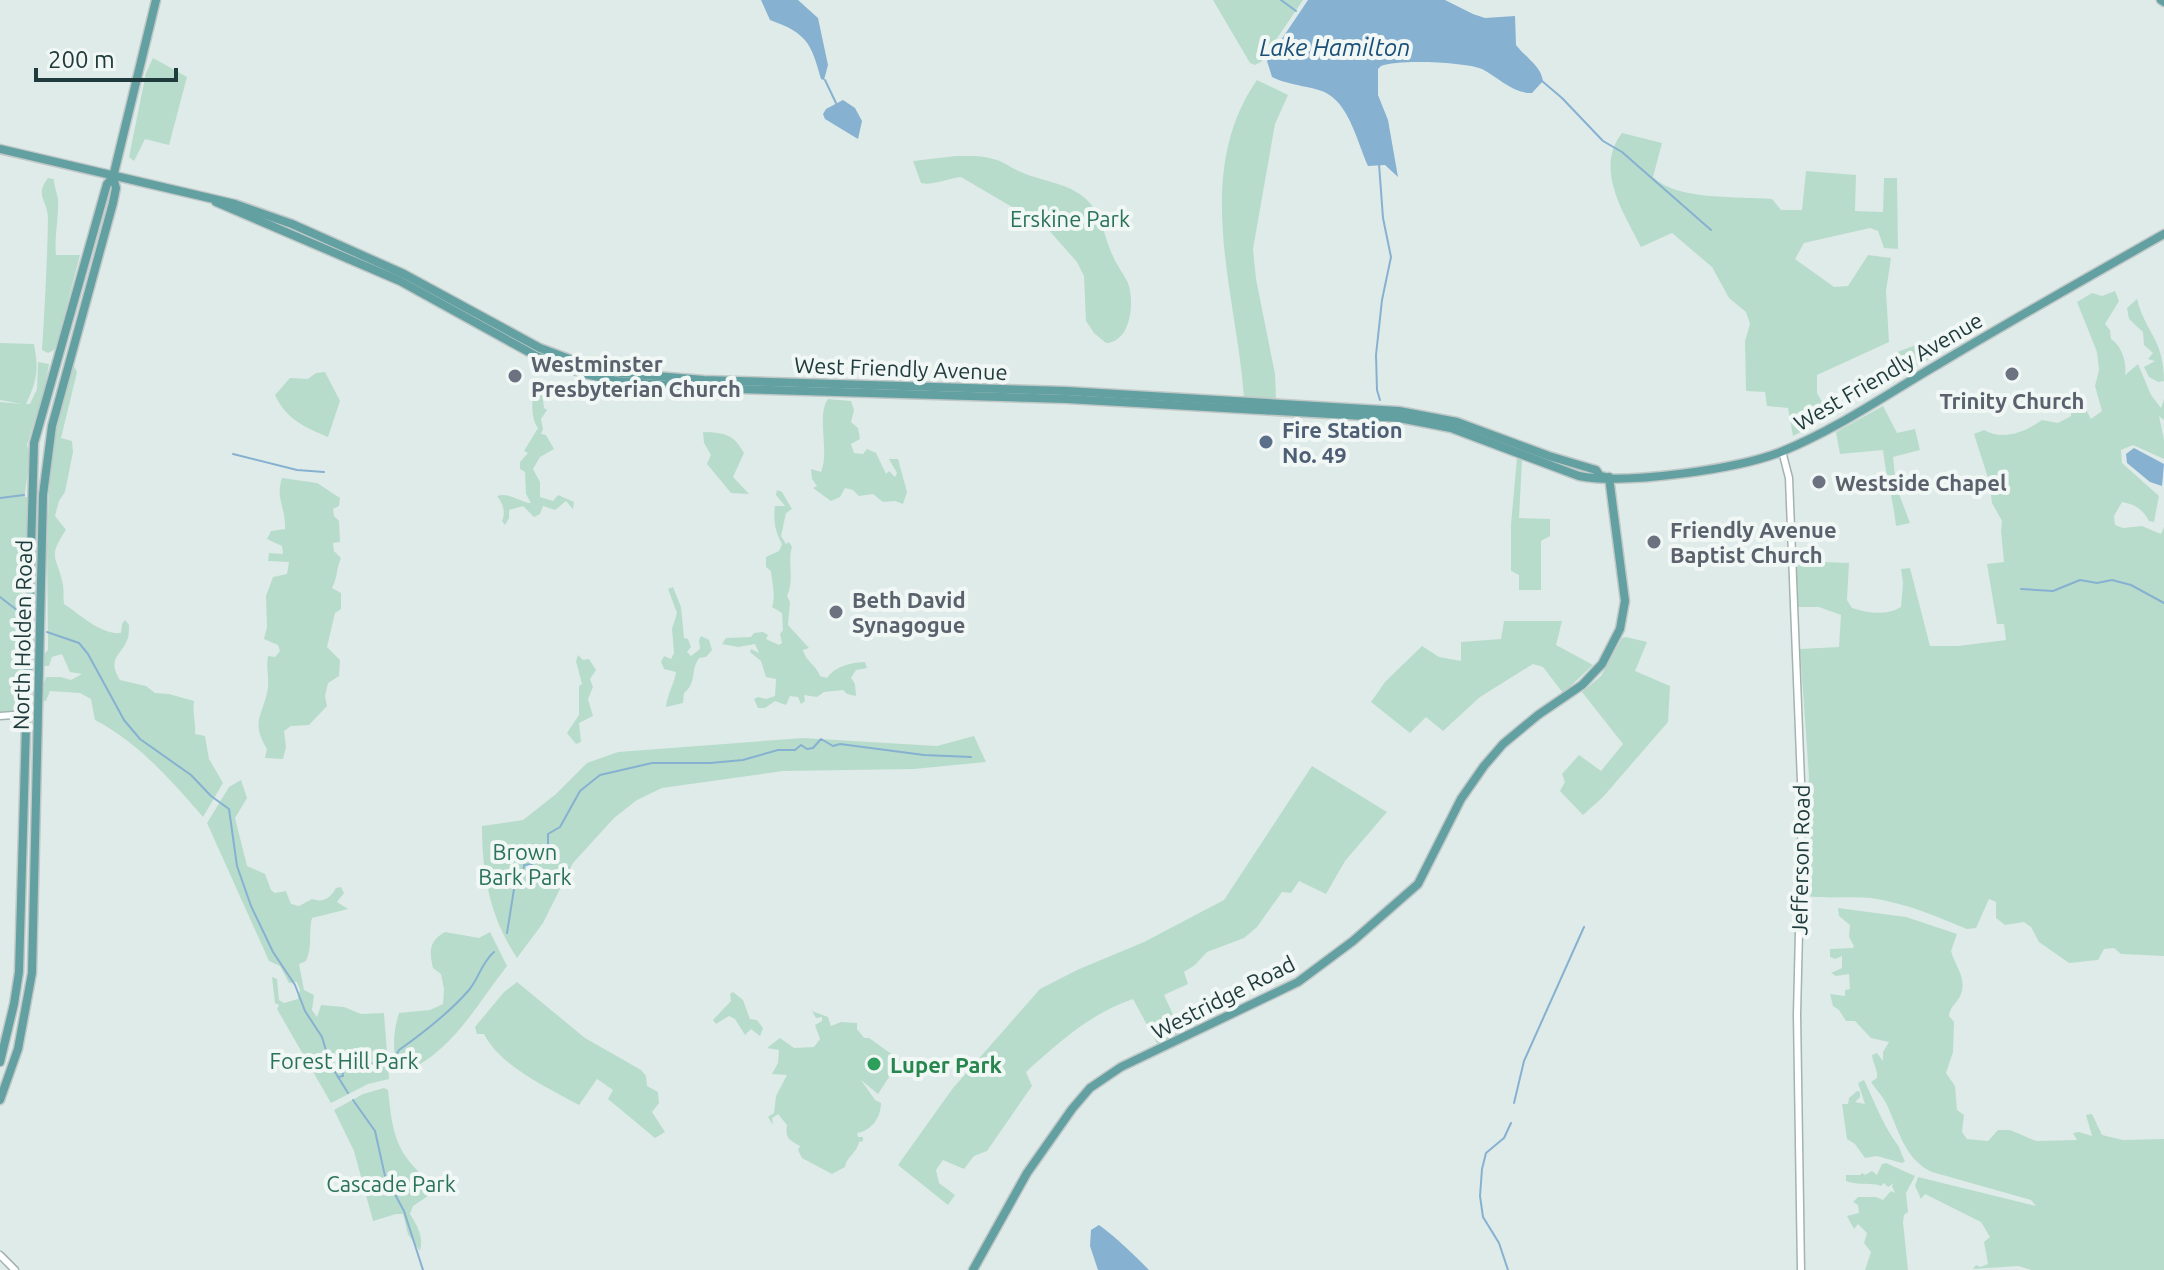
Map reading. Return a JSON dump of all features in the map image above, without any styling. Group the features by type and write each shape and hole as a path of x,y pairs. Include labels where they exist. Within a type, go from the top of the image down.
{"main road":[{"name":"North Holden Road","path":"0,1062 19,972 34,443 107,184 113,177 156,0"},
{"name":"West Friendly Avenue","path":"0,149 235,204 292,224 404,274 540,348 588,366 621,373 659,378 1067,391 1423,413 1596,470 1600,476 1634,478 1754,460 1782,451 1839,422 2164,234"},
{"name":"North Holden Road","path":"0,1100 18,1049 32,973 43,495 47,445 105,238 116,188 113,177"},
{"name":"West Friendly Avenue","path":"216,202 400,281 536,356 585,374 617,381 674,387 1067,399 1399,418 1451,428 1579,476 1596,479 1609,477"},
{"name":"Westridge Road","path":"973,1270 1027,1173 1090,1088 1121,1067 1298,982 1353,941 1418,884 1461,799 1503,744 1582,685 1602,664 1620,629 1625,601 1609,477"}],"street":[{"name":"Jefferson Road","path":"1782,451 1789,478 1802,807 1797,1014 1801,1270"},
{"path":"0,716 27,714"},
{"path":"0,1255 15,1270"}],"green space":[{"path":"1213,0 1303,0 1261,62 1255,65 1250,63"},
{"path":"153,58 187,77 169,145 145,139 134,161 129,157 146,73"},
{"path":"1257,80 1288,95 1275,124 1253,249 1275,374 1276,398 1244,398 1223,236 1222,195 1226,155 1237,117"},
{"path":"1622,133 1662,143 1653,177 1664,185 1693,194 1772,199 1781,210 1802,210 1806,171 1856,175 1855,211 1883,212 1884,178 1897,178 1898,249 1884,248 1878,231 1870,228 1804,243 1795,259 1834,287 1848,286 1868,255 1891,258 1886,291 1889,342 1817,375 1817,393 1830,416 1793,436 1788,408 1767,406 1765,392 1746,391 1745,341 1750,324 1746,312 1729,298 1712,267 1672,233 1641,247 1620,205 1611,176 1614,147"},
{"name":"Erskine Park","path":"956,156 997,160 1073,190 1088,201 1097,213 1130,291 1129,320 1121,336 1106,343 1094,333 1086,321 1084,276 1077,262 1046,227 961,177 921,183 913,161"},
{"path":"48,178 54,179 58,199 56,255 80,255 58,340 54,350 48,353 42,350 48,219 42,189"},
{"path":"2115,291 2119,301 2105,324 2123,355 2125,375 2138,364 2151,395 2161,408 2164,399 2164,420 2159,416 2164,459 2133,445 2121,450 2122,463 2159,496 2154,522 2149,521 2138,508 2122,502 2114,516 2115,525 2123,528 2142,526 2161,534 2164,527 2164,956 2121,954 2114,948 2104,949 2098,960 2069,963 2039,942 2031,927 2024,922 2005,925 1996,918 1996,902 1989,899 1976,928 1967,929 1920,910 1884,900 1807,896 1811,857 1809,777 1800,649 1839,647 1841,615 1819,607 1798,607 1796,561 1849,563 1847,600 1852,608 1877,613 1901,607 1901,569 1910,568 1930,646 2006,640 2004,624 1997,624 1987,564 2004,562 2002,521 1992,503 1989,481 1974,434 1984,430 1999,435 2014,434 2042,420 2058,423 2071,416 2072,401 2082,403 2091,419 2102,411 2095,386 2099,370 2097,352 2077,302 2092,293 2102,296"},
{"path":"2137,299 2158,345 2164,381 2158,382 2149,377 2144,367 2155,361 2148,359 2153,353 2144,345 2143,332 2129,319 2127,308"},
{"path":"1939,336 1940,353 1900,375 1895,353"},
{"path":"0,343 34,344 36,375 26,404 30,404 37,389 38,362 49,364 45,388 27,445 23,707 14,712 0,713 0,402 22,404 0,400"},
{"path":"74,366 77,372 61,438 72,441 73,452 65,492 55,516 66,530 55,553 64,604 106,631 121,633 125,620 129,625 128,638 114,666 120,680 146,686 155,693 194,701 195,734 205,736 209,759 223,783 203,817 140,751 95,720 91,699 80,693 50,691 46,701 42,701 46,677 71,680 82,674 70,672 62,654 52,657 49,666 44,666 44,654 48,650 47,545 51,441"},
{"path":"325,372 340,401 328,437 297,421 275,395 290,378 308,379 316,373"},
{"path":"537,385 538,391 542,391 547,410 541,419 541,434 546,435 554,449 540,457 533,469 540,482 540,497 553,501 558,495 574,502 573,509 566,501 555,510 543,506 540,514 534,517 523,506 509,510 505,525 502,521 503,508 497,496 506,495 531,503 526,494 525,472 520,469 520,462 528,453 524,451 538,428 532,406"},
{"path":"828,399 851,401 854,410 851,422 858,428 860,439 851,444 854,453 863,454 867,449 876,453 886,474 889,471 895,477 897,473 889,459 898,459 907,492 903,504 883,502 873,494 859,496 845,488 840,497 831,501 813,488 817,486 811,469 821,472 823,464 823,414"},
{"path":"1883,406 1897,433 1915,429 1920,450 1893,457 1896,486 1910,523 1896,526 1883,450 1840,454 1836,432"},
{"path":"703,432 727,435 740,446 744,453 733,477 749,494 731,493 707,464 711,455 704,443"},
{"path":"1517,458 1522,460 1519,518 1550,519 1550,536 1541,541 1541,590 1519,590 1519,575 1511,571 1511,524"},
{"path":"282,478 317,483 340,498 339,506 333,509 339,521 340,542 333,543 334,551 341,558 332,588 341,593 341,609 335,613 327,647 340,660 339,676 328,683 325,696 327,706 309,725 291,726 284,731 286,747 283,759 265,758 267,749 259,732 259,718 268,688 268,656 275,657 280,651 278,645 264,639 267,627 266,596 273,577 287,574 289,562 268,561 269,553 283,554 282,546 267,539 271,531 285,529 280,498"},
{"path":"777,490 782,492 792,509 786,513 781,536 792,547 787,596 790,602 788,625 809,648 803,650 804,654 820,676 827,678 843,666 865,662 867,668 856,670 851,678 856,696 843,690 824,692 817,697 804,695 805,701 801,704 798,697 790,696 786,705 775,701 765,708 758,708 754,699 775,696 776,679 766,677 761,661 750,652 751,649 759,653 755,644 738,647 722,644 726,638 751,637 754,633 763,632 768,635 766,639 779,645 782,643 782,613 772,607 771,571 766,567 766,557 779,551 782,544 776,530 774,511 775,506 785,506 776,495"},
{"path":"673,587 681,607 684,638 688,639 691,647 687,652 691,656 700,649 701,636 709,640 712,650 696,663 683,703 666,707 676,672 664,669 661,662 664,656 671,659 674,653 672,629 677,613 668,589"},
{"path":"1504,621 1562,621 1556,645 1593,665 1563,693 1543,667 1533,664 1480,697 1443,731 1426,717 1410,733 1371,702 1385,682 1422,646 1439,657 1461,661 1461,642 1501,639"},
{"path":"1622,638 1647,642 1635,671 1670,686 1668,722 1603,797 1583,815 1560,791 1565,782 1562,774 1579,755 1601,771 1623,744 1582,692 1601,676"},
{"path":"578,655 583,660 589,659 596,670 590,679 593,687 588,699 593,716 579,723 581,742 576,744 567,733 579,715 579,686 582,684 576,661"},
{"name":"Brown Bark Park","path":"974,736 986,762 914,769 783,771 662,788 637,800 614,818 573,863 543,923 517,958 500,927 489,895 482,826 523,820 556,794 587,763 618,752 803,738 937,746"},
{"path":"1312,766 1387,812 1345,861 1326,894 1299,881 1291,893 1282,892 1257,927 1244,938 1207,952 1184,972 1188,984 1164,995 1182,1034 1158,1045 1133,999 1103,1012 1076,1030 1026,1072 1032,1086 987,1151 974,1156 964,1169 943,1160 936,1170 939,1183 955,1195 948,1205 898,1165 953,1088 1040,989 1144,942 1224,900"},
{"name":"Forest Hill Park","path":"241,780 247,798 235,818 247,866 265,874 275,893 286,891 291,904 299,906 312,899 323,900 336,888 341,887 344,893 337,902 348,909 312,918 308,956 306,961 299,964 304,990 314,995 312,1010 317,1017 321,1005 344,1007 361,1014 384,1013 389,1079 368,1084 331,1103 277,1009 279,1005 275,1003 272,977 277,979 279,1000 284,1003 298,999 300,990 297,982 289,983 280,966 269,961 207,823 229,787"},
{"path":"1838,908 1906,917 1957,934 1951,951 1962,977 1962,988 1949,1016 1954,1022 1953,1052 1946,1073 1955,1086 1957,1110 1964,1115 1962,1132 1967,1139 1988,1141 1998,1130 2010,1130 2036,1141 2077,1140 2073,1133 2092,1136 2086,1115 2092,1114 2102,1135 2123,1140 2164,1139 2164,1270 2032,1270 2018,1266 1973,1269 1976,1265 1988,1264 1984,1242 1990,1237 1981,1222 1925,1194 1921,1199 1915,1186 1918,1177 2036,1206 2031,1200 1932,1172 1909,1152 1886,1103 1871,1082 1877,1078 1872,1055 1877,1053 1883,1061 1883,1052 1889,1042 1871,1038 1855,1021 1846,1021 1833,1006 1830,994 1845,996 1845,990 1850,989 1849,974 1836,976 1831,973 1842,968 1842,956 1835,959 1830,957 1830,949 1854,946 1849,937 1850,925 1839,916"},
{"path":"445,932 479,938 490,932 507,966 448,1042 419,1065 401,1073 394,1043 399,1013 430,1010 443,1004 441,974 433,968 431,952 433,943"},
{"path":"517,982 585,1038 641,1070 646,1076 647,1086 658,1092 659,1103 652,1112 665,1132 655,1138 608,1099 613,1090 597,1079 579,1105 513,1066 484,1034 477,1034 475,1027 504,992"},
{"path":"733,992 743,1000 750,1019 757,1020 763,1028 760,1036 751,1029 745,1035 735,1019 729,1016 716,1024 713,1020 731,1001 730,994"},
{"path":"812,1011 828,1017 831,1026 841,1022 857,1023 857,1029 864,1038 869,1038 900,1060 878,1094 861,1080 875,1100 881,1103 879,1114 871,1127 857,1133 863,1141 859,1142 845,1167 832,1174 802,1158 798,1150 800,1146 789,1138 787,1125 778,1114 772,1118 773,1125 768,1117 774,1113 776,1096 787,1075 772,1074 778,1063 779,1050 767,1048 780,1038 794,1048 814,1047 820,1039 815,1025 822,1021 822,1017 816,1018"},
{"path":"1864,1080 1905,1161 1902,1163 1877,1156 1865,1158 1847,1139 1842,1104 1848,1104 1849,1098 1857,1091 1860,1097 1855,1102 1865,1104 1858,1083"},
{"name":"Cascade Park","path":"384,1088 388,1090 393,1125 401,1149 434,1192 413,1206 410,1214 420,1236 420,1251 408,1234 403,1214 373,1221 354,1151 334,1110 363,1094"},
{"path":"1882,1164 1915,1176 1906,1193 1908,1212 1903,1222 1908,1270 1865,1270 1871,1252 1864,1243 1867,1233 1858,1224 1854,1229 1847,1216 1859,1213 1858,1205 1853,1202 1858,1197 1883,1200 1891,1191 1895,1193 1894,1183 1888,1187 1884,1183 1881,1186 1855,1183 1846,1181 1846,1175 1865,1175 1872,1171 1877,1175"}],"water":[{"path":"761,0 798,0 818,18 828,65 824,80 805,40 770,20"},
{"name":"Lake Hamilton","path":"1308,0 1445,0 1485,18 1515,16 1516,45 1536,66 1543,81 1532,93 1525,93 1473,67 1416,62 1381,66 1378,69 1378,95 1388,120 1398,177 1385,165 1368,166 1348,117 1336,100 1323,91 1272,77 1267,61"},
{"path":"843,100 855,108 862,121 858,139 825,119 823,114"},
{"path":"2134,448 2164,464 2162,486 2150,482 2127,463 2126,454"},
{"path":"1099,1225 1149,1270 1098,1270 1090,1246 1091,1230"}],"waterway":[{"path":"1281,0 1296,11"},
{"path":"825,80 836,103"},
{"path":"1542,81 1603,141 1622,152 1711,230"},
{"path":"1379,164 1383,218 1391,257 1376,355 1380,400"},
{"path":"233,454 297,470 324,472"},
{"path":"0,498 24,495"},
{"path":"2021,589 2053,591 2080,580 2097,583 2112,580 2131,585 2164,603"},
{"path":"0,597 22,614"},
{"path":"47,632 79,643 124,720 140,739 191,775 229,809 237,866 251,906 273,952 295,985 305,1011 322,1037 330,1064 348,1093"},
{"path":"507,933 515,883 523,876 524,865 532,864 535,848 548,849 548,834 560,827 580,791 600,775 652,763 743,760 778,750 795,750 801,745 807,749 813,748 821,739 833,746 840,744 924,755 971,757"},
{"path":"1514,1103 1524,1061 1584,927"},
{"path":"394,1058 399,1050 462,998 494,952"},
{"path":"338,1077 343,1076 342,1068 352,1065 359,1056 375,1065 384,1059"},
{"path":"353,1100 375,1131 385,1176 404,1211 423,1270"},
{"path":"1508,1270 1499,1243 1483,1217 1480,1196 1486,1153 1504,1138 1511,1123"}],"place":[{"name":"Trinity Church","path":"2012,374"},
{"name":"Westminster Presbyterian Church","path":"515,376"},
{"name":"Fire Station No. 49","path":"1266,442"},
{"name":"Westside Chapel","path":"1819,482"},
{"name":"Friendly Avenue Baptist Church","path":"1654,542"},
{"name":"Beth David Synagogue","path":"836,612"},
{"name":"Luper Park","path":"874,1064"}]}
